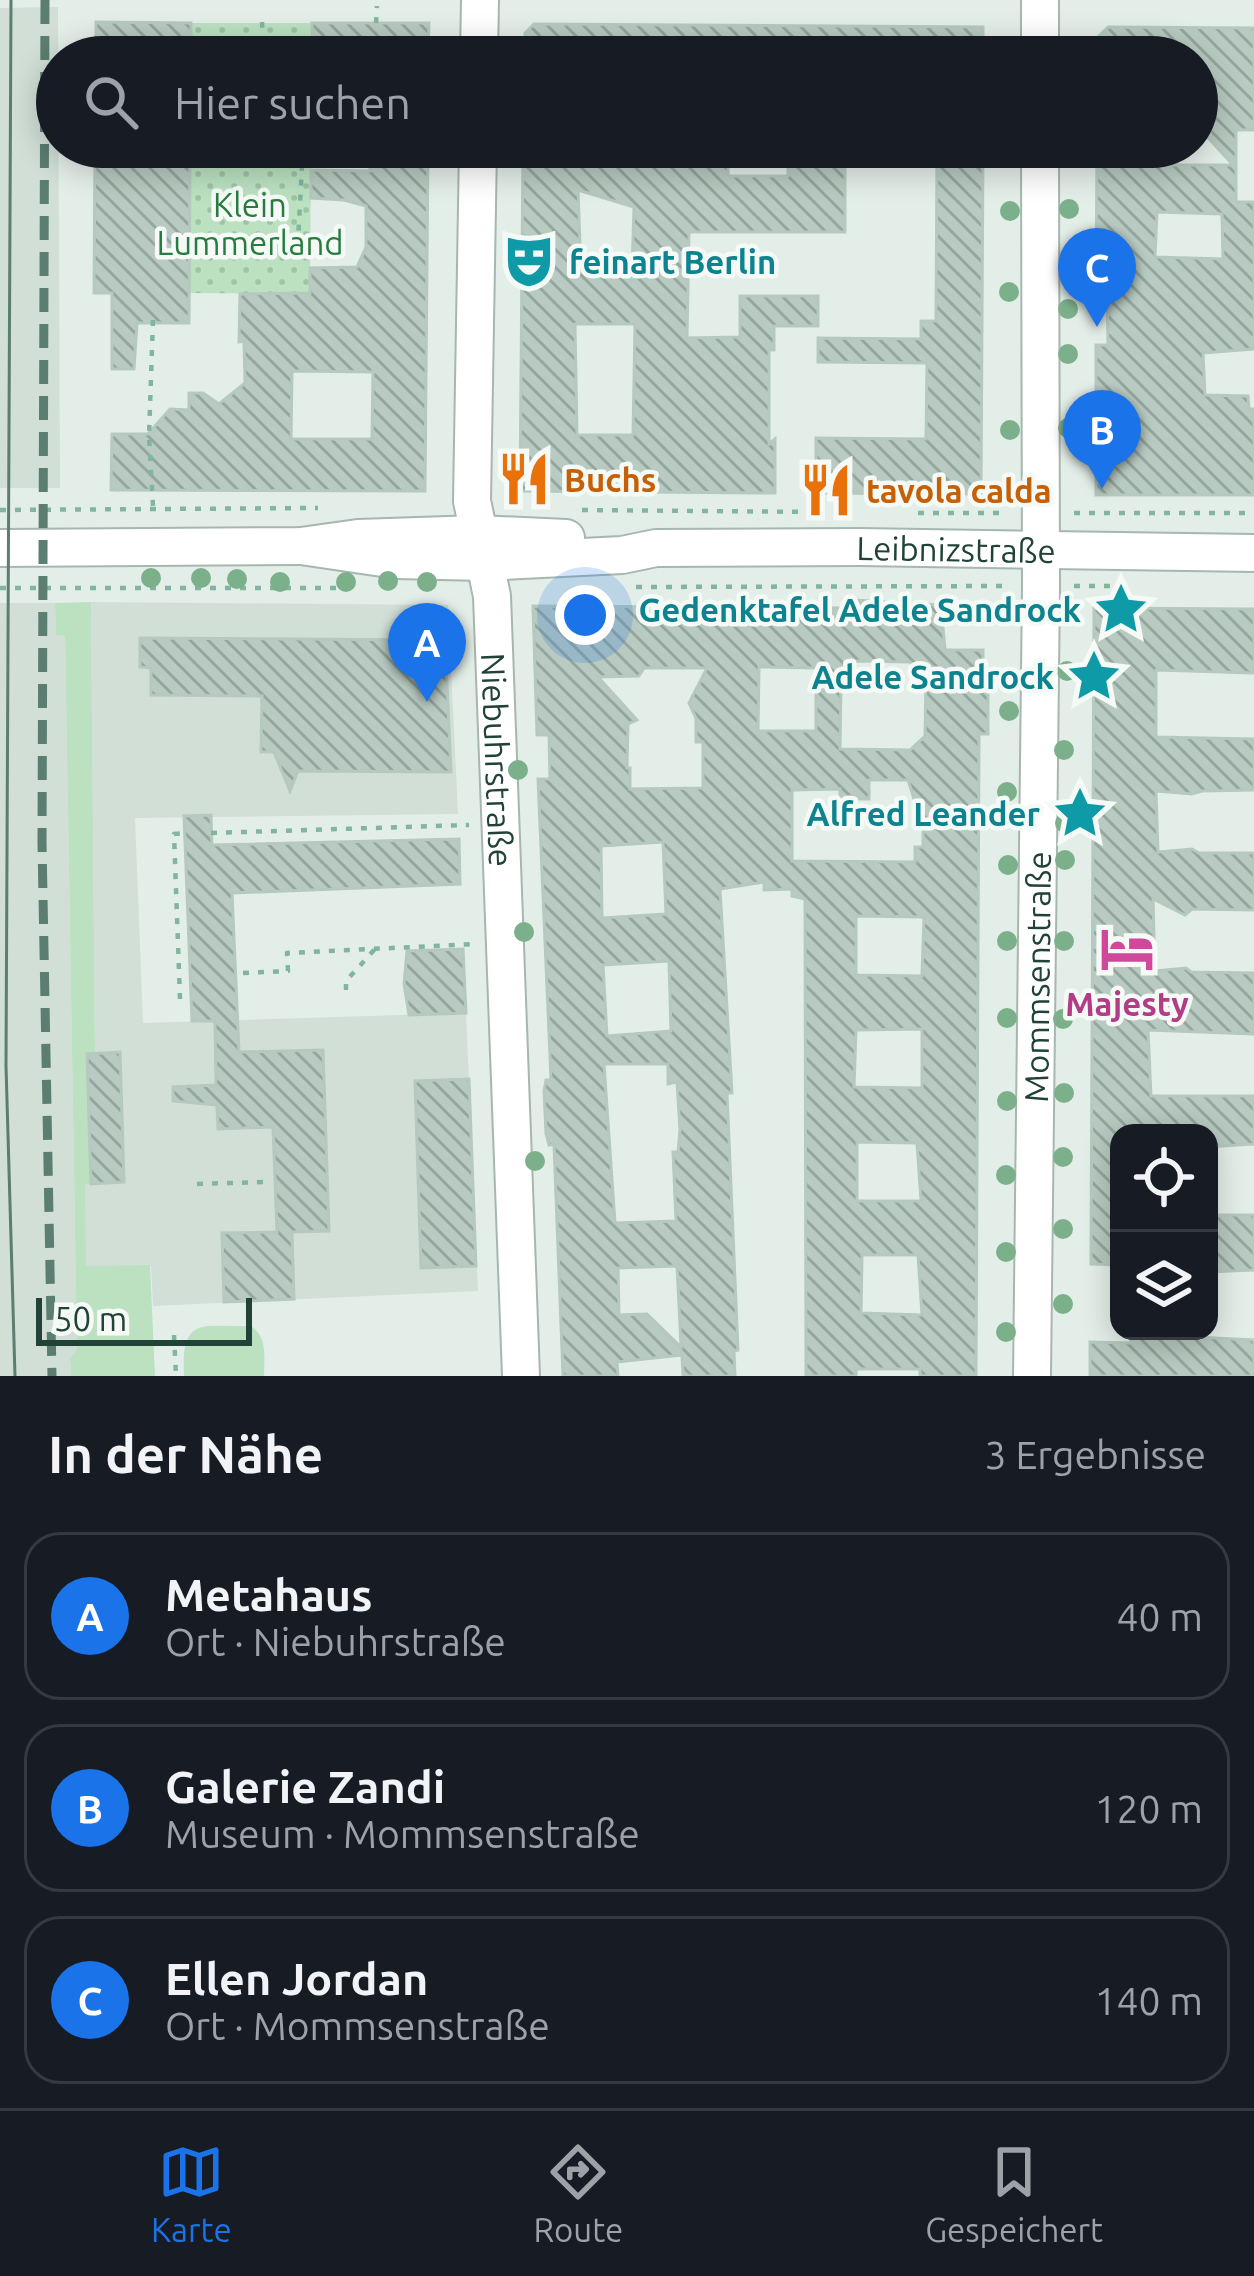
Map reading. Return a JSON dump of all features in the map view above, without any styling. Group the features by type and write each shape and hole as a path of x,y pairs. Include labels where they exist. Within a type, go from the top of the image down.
{"street":[{"path":"479,36 480,0"},
{"path":"1040,0 1040,36"},
{"name":"Niebuhrstraße","path":"478,168 472,501 492,596 521,1376"},
{"name":"Mommsenstraße","path":"1032,1376 1040,168"},
{"name":"Leibnizstraße","path":"0,548 301,546 396,560 482,548 622,555 656,548 859,547 1254,553"}],"path":[{"path":"376,23 377,6"},
{"path":"262,22 263,36"},
{"path":"279,246 298,241 302,168"},
{"path":"153,320 149,436 154,507"},
{"path":"0,510 339,508"},
{"path":"576,510 829,512"},
{"path":"897,512 989,513"},
{"path":"1087,513 1254,514"},
{"path":"625,587 981,586"},
{"path":"0,587 362,588"},
{"path":"211,832 500,825"},
{"path":"180,999 174,834 184,833"},
{"path":"243,974 288,971 287,953 503,943"},
{"path":"346,990 346,981 375,949"},
{"path":"197,1184 263,1182"},
{"path":"174,1335 176,1376"}],"shaded area":[{"path":"58,7 58,36 36,36 36,168 59,168 60,488 0,488 0,8"},
{"path":"91,602 448,605 458,814 135,818 143,1023 466,1013 478,1291 153,1306 151,1266 85,1270 80,1038 95,1038"},
{"path":"0,603 55,603 56,634 65,635 77,1350 70,1360 71,1376 0,1376"}],"green space":[{"path":"191,23 312,23 312,36 191,36"},
{"name":"Klein Lummerland","path":"190,168 311,168 310,294 189,293"},
{"path":"91,602 95,1053 87,1054 91,1183 85,1185 86,1266 150,1265 155,1376 71,1376 70,1359 77,1349 65,636 56,635 55,603"},
{"path":"251,1326 263,1342 264,1376 184,1376 186,1343 198,1328"}],"building":[{"path":"96,22 191,23 191,36 96,36"},
{"path":"312,23 429,23 429,36 312,36"},
{"path":"534,24 983,27 983,36 525,33"},
{"path":"1108,27 1254,28 1254,130 1236,130 1236,202 1254,202 1254,349 1203,353 1205,395 1248,396 1249,409 1254,409 1254,495 1096,495 1096,345 1108,345 1107,286 1096,285 1097,168 1233,165 1218,149 1218,36 1099,36","holes":["1157,212 1222,214 1223,259 1155,257"]},
{"path":"95,168 190,168 189,323 137,323 134,369 112,369 112,293 94,293"},
{"path":"428,168 425,491 111,490 112,434 148,434 170,409 189,410 189,393 203,393 219,404 245,383 244,341 239,342 240,294 310,293 310,268 357,267 366,247 366,206 311,198 311,170","holes":["292,371 373,372 372,439 291,439"]},
{"path":"523,168 728,168 728,176 788,176 788,168 845,168 845,232 689,232 687,338 740,337 740,296 818,296 818,326 774,326 774,350 769,350 769,444 775,439 775,493 520,491","holes":["578,190 634,207 632,272 581,272","575,324 635,324 633,435 577,435"]},
{"path":"937,168 983,168 981,494 816,493 816,438 926,439 927,363 818,362 818,338 921,339 921,321 936,321"},
{"path":"854,600 941,605 945,650 983,650 983,669 988,669 988,734 979,734 976,1376 920,1376 920,1369 856,1369 856,1376 806,1376 805,899 792,896 792,889 764,890 764,882 720,889 732,1093 727,1093 738,1350 734,1351 735,1376 683,1376 682,1355 617,1362 618,1376 563,1376 554,1145 549,1145 546,1133 544,1091 546,1080 551,1080 538,779 550,779 549,735 537,735 533,606 855,608","holes":["856,661 910,662 926,679 925,736 910,750 840,749 841,683","759,667 816,668 816,731 758,731","644,668 707,668 689,703 696,718 696,742 703,742 703,788 630,789 628,724 637,720 598,677 639,676","869,780 908,780 915,802 923,808 923,847 915,847 915,862 792,861 792,790 840,789 840,799 869,799","663,842 666,914 602,918 601,846","856,916 924,917 922,976 856,975","669,961 671,1031 607,1036 603,965","922,1029 922,1088 854,1087 856,1030","604,1064 668,1064 668,1084 677,1082 680,1130 678,1152 673,1152 676,1221 615,1223","857,1142 917,1143 921,1201 857,1201","862,1255 918,1255 922,1315 861,1313","677,1266 681,1347 647,1314 619,1315 618,1268"]},
{"path":"1094,608 1254,609 1254,673 1156,670 1156,737 1254,739 1254,790 1156,791 1158,852 1254,853 1254,910 1192,909 1185,915 1153,899 1155,971 1186,968 1191,972 1254,973 1254,1034 1148,1030 1151,1096 1254,1096 1254,1144 1218,1146 1218,1124 1110,1124 1110,1265 1091,1264"},
{"path":"140,638 445,640 451,772 298,771 290,791 274,752 261,752 262,696 151,695 151,668 140,667"},
{"path":"211,815 212,845 459,839 460,884 232,893 239,1052 323,1050 329,1231 292,1232 294,1299 224,1302 222,1233 277,1232 273,1127 218,1129 217,1105 173,1101 173,1087 216,1085 215,1021 192,1021 184,816"},
{"path":"463,949 466,1013 409,1015 404,984 407,951"},
{"path":"120,1052 124,1182 91,1184 87,1054"},
{"path":"469,1079 476,1266 421,1268 415,1081"},
{"path":"1218,1215 1254,1215 1254,1270 1218,1272"},
{"path":"1254,1340 1254,1376 1090,1376 1090,1342"}],"tram line":[{"path":"11,0 6,1066 15,1376"}],"railway":[{"path":"45,0 45,36"},
{"path":"44,168 42,843 52,1376"}],"place":[{"name":"feinart Berlin","path":"529,261"},
{"name":"Ellen Jordan","path":"1097,327"},
{"name":"Buchs","path":"524,479"},
{"name":"Galerie Zandi","path":"1102,489"},
{"name":"tavola calda","path":"826,490"},
{"name":"Gedenktafel Adele Sandrock","path":"1121,609"},
{"name":"Adele Sandrock","path":"1094,676"},
{"name":"Metahaus","path":"427,702"},
{"name":"Alfred Leander","path":"1080,813"},
{"name":"Majesty","path":"1127,949"}]}
